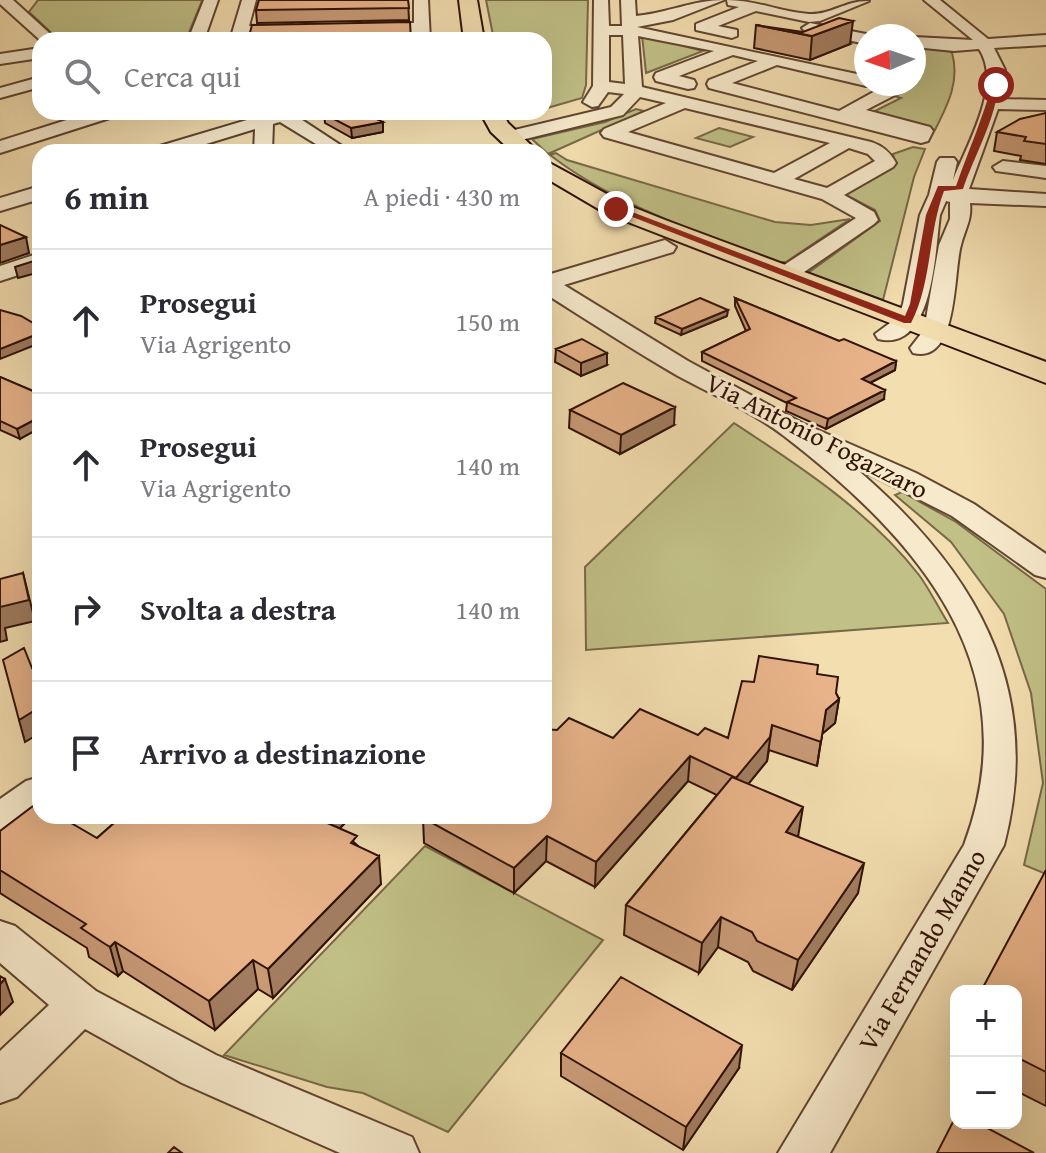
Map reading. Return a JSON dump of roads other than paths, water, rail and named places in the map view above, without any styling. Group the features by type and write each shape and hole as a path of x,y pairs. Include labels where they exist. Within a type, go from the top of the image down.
{"main road":[{"path":"449,0 451,21"},
{"path":"468,0 473,32"},
{"path":"487,120 507,144"},
{"path":"552,172 629,215 786,274 897,328"},
{"path":"552,193 594,216 665,247 929,340 1046,373"},
{"path":"929,340 1046,396"}],"street":[{"path":"198,32 211,0"},
{"path":"241,28 248,0 262,1"},
{"path":"552,114 589,104 598,97 601,86 601,0"},
{"path":"519,144 617,111 630,100 634,90 628,0"},
{"path":"629,25 657,20 720,0 854,36"},
{"path":"783,16 820,17 862,1 857,0"},
{"path":"915,0 973,40 1046,33"},
{"path":"931,0 973,40 997,70 992,100 992,132"},
{"path":"5,5 38,32"},
{"path":"701,27 753,7"},
{"path":"362,15 422,20"},
{"path":"207,32 303,17"},
{"path":"346,29 422,20"},
{"path":"601,25 701,27 744,36"},
{"path":"629,25 854,78"},
{"path":"241,28 316,29"},
{"path":"814,43 839,33"},
{"path":"15,36 32,36"},
{"path":"972,99 977,69 973,40"},
{"path":"926,42 1046,40"},
{"path":"686,93 662,77 732,50"},
{"path":"813,68 853,52"},
{"path":"0,59 32,54"},
{"path":"1013,60 1046,57"},
{"path":"776,60 715,84 846,114 880,96"},
{"path":"0,93 32,84"},
{"path":"601,86 686,93 874,149 886,163 829,195"},
{"path":"686,93 610,133 829,195 867,216 867,220 786,274"},
{"path":"992,100 1045,102"},
{"path":"0,147 85,120"},
{"path":"185,144 261,120"},
{"path":"265,144 273,120"},
{"path":"282,120 327,144"},
{"path":"929,340 950,245 961,219 949,192 947,162 959,134 992,132"},
{"path":"897,328 915,304 930,215 949,192 973,147 992,132"},
{"path":"777,180 847,142"},
{"path":"1003,167 1046,172"},
{"path":"949,192 1046,193"},
{"path":"949,192 1046,200"},
{"path":"0,205 32,195"},
{"path":"552,282 665,247"},
{"path":"0,274 32,263"},
{"name":"Via Antonio Fogazzaro","path":"552,289 679,366 792,429 906,479 963,510 1046,568"},
{"name":"Via Fernando Manno","path":"792,429 919,544 953,586 976,628 996,681 1004,728 1001,783 985,844 803,1153"},
{"path":"867,495 869,481 884,477 906,479"},
{"path":"0,819 32,797"},
{"path":"0,938 80,1004 199,1069 394,1153"},
{"path":"0,1082 80,1004"}]}
